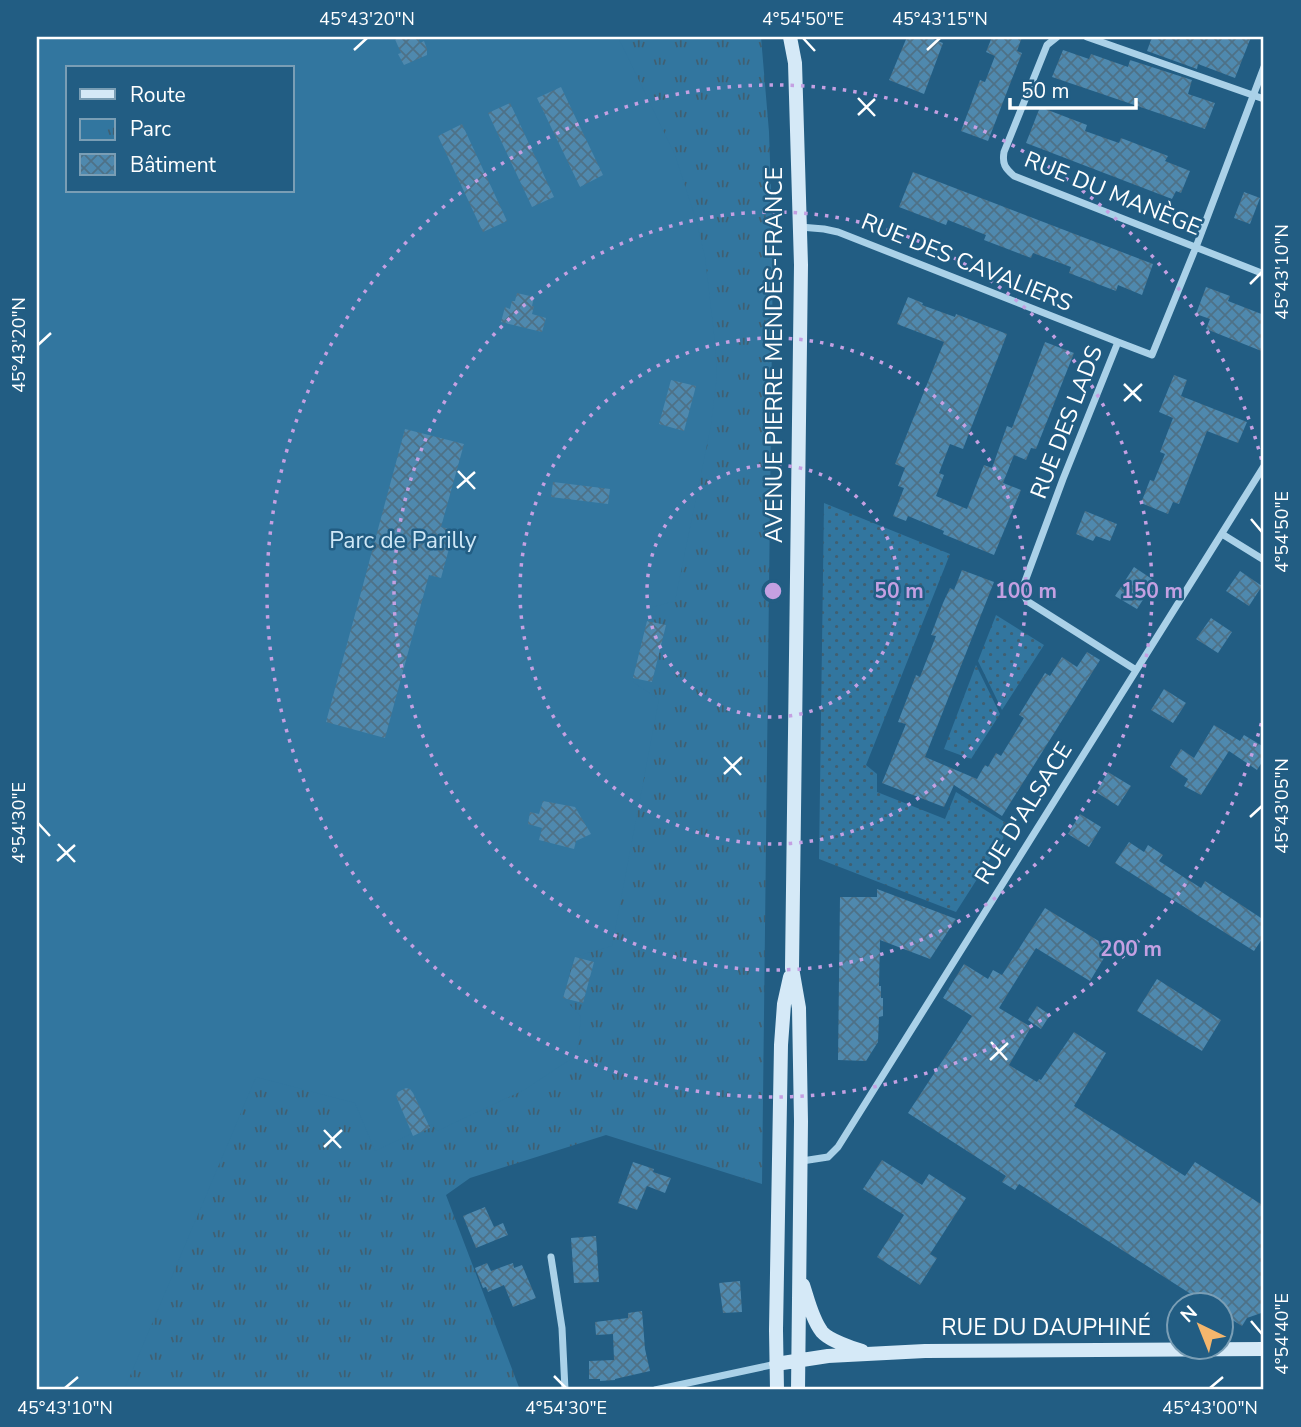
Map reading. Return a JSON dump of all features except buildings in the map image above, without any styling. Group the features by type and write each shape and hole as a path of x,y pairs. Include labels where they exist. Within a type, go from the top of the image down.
{"main road":[{"name":"AVENUE PIERRE MENDÈS-FRANCE","path":"790,37 795,63 801,265 792,968"},
{"path":"792,968 784,1004 781,1045 788,1361 798,1390"},
{"path":"777,1390 788,1361 800,1276 802,1161 799,1008 792,968"},
{"name":"RUE DU DAUPHINÉ","path":"800,1276 814,1317 823,1332 870,1353"},
{"name":"RUE DU DAUPHINÉ","path":"788,1361 870,1353 1039,1349 1264,1349"}],"street":[{"name":"RUE DU MANÈGE","path":"1056,37 1047,45 1004,152 1002,162 1006,169 1014,176 1264,274"},
{"path":"1087,37 1264,99"},
{"name":"RUE DES LADS","path":"1136,670 1027,601 1023,593 1024,584 1118,342 1152,355 1264,67"},
{"name":"RUE DES CAVALIERS","path":"799,227 838,232 1118,342"},
{"name":"RUE D'ALSACE","path":"802,1161 828,1157 838,1147 1264,466"},
{"path":"1222,534 1264,560"},
{"path":"551,1256 562,1328 565,1390"},
{"path":"655,1390 788,1361"}],"green space":[{"name":"Parc de Parilly","path":"37,37 761,37 769,132 773,249 762,1184 606,1135 470,1178 446,1195 520,1390 37,1390"},
{"name":"Parc de Parilly","path":"37,37 618,37 675,155 696,220 705,257 717,375 711,425 675,601 653,607 633,678 634,683 659,699 612,946 574,957 563,997 581,1017 577,1055 524,1090 437,1131 432,1124 375,1151 355,1103 256,1077 124,1390 37,1390"},
{"path":"824,503 950,554 866,765 877,774 877,792 945,819 956,792 1011,826 956,912 819,859"},
{"path":"996,615 1044,645 1002,710 978,661"},
{"path":"976,665 1000,714 971,759 944,749"}]}
